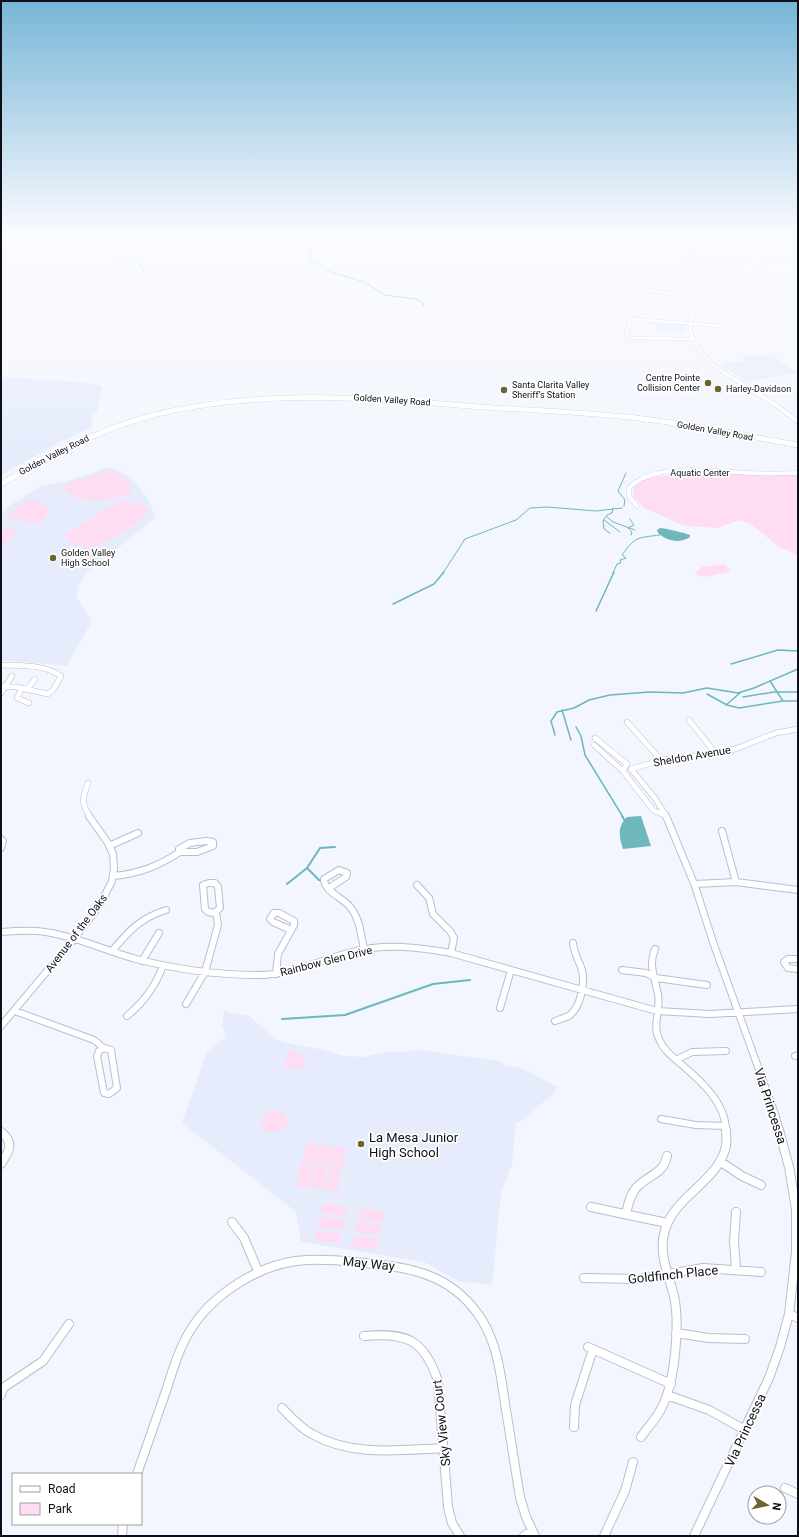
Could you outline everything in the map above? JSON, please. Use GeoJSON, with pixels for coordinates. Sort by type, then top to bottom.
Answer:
{"type":"FeatureCollection","features":[{"type":"Feature","properties":{"kind":"main road","name":"Golden Valley Road"},"geometry":{"type":"LineString","coordinates":[[1,478],[66,443],[91,432],[126,420],[184,405],[271,395],[341,394],[632,415],[798,443]]}},
{"type":"Feature","properties":{"kind":"main road","name":"Golden Valley Road"},"geometry":{"type":"LineString","coordinates":[[1,484],[72,445],[129,422],[203,404],[285,396],[340,397],[629,417],[798,443]]}},
{"type":"Feature","properties":{"kind":"street"},"geometry":{"type":"LineString","coordinates":[[697,309],[694,313],[691,324],[693,339],[702,352],[716,366],[775,404],[798,421]]}},
{"type":"Feature","properties":{"kind":"street"},"geometry":{"type":"LineString","coordinates":[[693,339],[630,338],[626,336],[630,319],[723,326]]}},
{"type":"Feature","properties":{"kind":"street","name":"Aquatic Center"},"geometry":{"type":"LineString","coordinates":[[637,506],[629,497],[628,493],[630,487],[637,480],[655,474],[690,471],[798,473]]}},
{"type":"Feature","properties":{"kind":"street"},"geometry":{"type":"LineString","coordinates":[[1,665],[45,668],[56,671],[61,676],[51,693],[44,694],[4,686]]}},
{"type":"Feature","properties":{"kind":"street"},"geometry":{"type":"LineString","coordinates":[[1,693],[4,686],[12,676]]}},
{"type":"Feature","properties":{"kind":"street"},"geometry":{"type":"LineString","coordinates":[[29,703],[17,698],[17,694],[35,679]]}},
{"type":"Feature","properties":{"kind":"street"},"geometry":{"type":"LineString","coordinates":[[689,720],[716,754]]}},
{"type":"Feature","properties":{"kind":"street"},"geometry":{"type":"LineString","coordinates":[[628,722],[661,760]]}},
{"type":"Feature","properties":{"kind":"street","name":"Sheldon Avenue"},"geometry":{"type":"LineString","coordinates":[[631,769],[661,760],[716,754],[738,748],[776,733],[798,729]]}},
{"type":"Feature","properties":{"kind":"street"},"geometry":{"type":"LineString","coordinates":[[595,738],[626,764],[623,771]]}},
{"type":"Feature","properties":{"kind":"street"},"geometry":{"type":"LineString","coordinates":[[594,745],[623,771],[650,808],[666,816]]}},
{"type":"Feature","properties":{"kind":"street","name":"Via Princessa"},"geometry":{"type":"LineString","coordinates":[[631,769],[650,792],[666,816],[682,850],[695,884],[714,945],[775,1114],[790,1167],[796,1210],[796,1252],[789,1314],[780,1347],[769,1378],[694,1536]]}},
{"type":"Feature","properties":{"kind":"street","name":"Avenue of the Oaks"},"geometry":{"type":"LineString","coordinates":[[1,1026],[74,939],[108,893],[113,876],[113,854],[83,806],[84,794],[88,783]]}},
{"type":"Feature","properties":{"kind":"street"},"geometry":{"type":"LineString","coordinates":[[722,831],[736,882]]}},
{"type":"Feature","properties":{"kind":"street"},"geometry":{"type":"LineString","coordinates":[[109,846],[138,833]]}},
{"type":"Feature","properties":{"kind":"street"},"geometry":{"type":"LineString","coordinates":[[1,839],[3,841],[1,848]]}},
{"type":"Feature","properties":{"kind":"street"},"geometry":{"type":"LineString","coordinates":[[113,876],[136,874],[153,869],[180,852],[185,853],[209,848],[213,846],[213,842],[208,840],[184,845],[179,849],[180,852]]}},
{"type":"Feature","properties":{"kind":"street"},"geometry":{"type":"LineString","coordinates":[[695,884],[736,882],[798,890]]}},
{"type":"Feature","properties":{"kind":"street"},"geometry":{"type":"LineString","coordinates":[[215,883],[218,887],[220,908],[216,912],[210,913],[205,909],[203,885],[215,883]]}},
{"type":"Feature","properties":{"kind":"street"},"geometry":{"type":"LineString","coordinates":[[417,885],[429,898],[433,914],[450,931],[454,938],[451,953]]}},
{"type":"Feature","properties":{"kind":"street"},"geometry":{"type":"LineString","coordinates":[[329,888],[348,904],[355,915],[364,949]]}},
{"type":"Feature","properties":{"kind":"street"},"geometry":{"type":"LineString","coordinates":[[112,951],[136,922],[154,913],[166,910]]}},
{"type":"Feature","properties":{"kind":"street"},"geometry":{"type":"LineString","coordinates":[[186,1004],[205,972],[218,925],[216,912]]}},
{"type":"Feature","properties":{"kind":"street","name":"Rainbow Glen Drive"},"geometry":{"type":"LineString","coordinates":[[1,932],[36,930],[55,933],[142,961],[205,972],[255,975],[276,974],[364,949],[404,946],[451,953],[658,1012],[691,1015],[798,1009]]}},
{"type":"Feature","properties":{"kind":"street"},"geometry":{"type":"LineString","coordinates":[[276,974],[278,954],[291,930]]}},
{"type":"Feature","properties":{"kind":"street"},"geometry":{"type":"LineString","coordinates":[[142,961],[159,933]]}},
{"type":"Feature","properties":{"kind":"street"},"geometry":{"type":"LineString","coordinates":[[555,1020],[568,1017],[574,1011],[581,990],[582,972],[574,953],[573,943]]}},
{"type":"Feature","properties":{"kind":"street"},"geometry":{"type":"LineString","coordinates":[[641,1437],[658,1415],[671,1384],[674,1367],[676,1332],[675,1302],[662,1248],[664,1233],[674,1210],[711,1175],[721,1162],[726,1144],[726,1126],[719,1106],[705,1085],[676,1060],[658,1039],[656,1025],[658,996],[652,976],[650,956],[655,949]]}},
{"type":"Feature","properties":{"kind":"street"},"geometry":{"type":"LineString","coordinates":[[798,959],[788,959],[784,962],[788,968],[798,969]]}},
{"type":"Feature","properties":{"kind":"street"},"geometry":{"type":"LineString","coordinates":[[127,1016],[147,997],[160,976],[163,965]]}},
{"type":"Feature","properties":{"kind":"street"},"geometry":{"type":"LineString","coordinates":[[500,1008],[510,970]]}},
{"type":"Feature","properties":{"kind":"street"},"geometry":{"type":"LineString","coordinates":[[622,970],[646,973],[656,978],[707,985]]}},
{"type":"Feature","properties":{"kind":"street"},"geometry":{"type":"LineString","coordinates":[[15,1011],[94,1040],[104,1048],[109,1049],[112,1052],[117,1088],[109,1094],[104,1093],[97,1056],[98,1051],[104,1048]]}},
{"type":"Feature","properties":{"kind":"street"},"geometry":{"type":"LineString","coordinates":[[676,1060],[692,1052],[726,1051]]}},
{"type":"Feature","properties":{"kind":"street"},"geometry":{"type":"LineString","coordinates":[[661,1119],[696,1125],[726,1126]]}},
{"type":"Feature","properties":{"kind":"street"},"geometry":{"type":"LineString","coordinates":[[1,1132],[8,1137],[10,1143],[9,1149],[1,1164]]}},
{"type":"Feature","properties":{"kind":"street"},"geometry":{"type":"LineString","coordinates":[[626,1214],[630,1198],[635,1188],[663,1169],[667,1163],[667,1156]]}},
{"type":"Feature","properties":{"kind":"street"},"geometry":{"type":"LineString","coordinates":[[721,1162],[742,1176],[761,1186]]}},
{"type":"Feature","properties":{"kind":"street"},"geometry":{"type":"LineString","coordinates":[[591,1207],[668,1223]]}},
{"type":"Feature","properties":{"kind":"street"},"geometry":{"type":"LineString","coordinates":[[736,1212],[734,1241],[736,1269]]}},
{"type":"Feature","properties":{"kind":"street"},"geometry":{"type":"LineString","coordinates":[[232,1222],[244,1238],[258,1271]]}},
{"type":"Feature","properties":{"kind":"street","name":"May Way"},"geometry":{"type":"LineString","coordinates":[[137,1473],[179,1353],[192,1328],[214,1302],[241,1281],[258,1271],[279,1264],[300,1260],[324,1259],[406,1267],[436,1278],[456,1291],[469,1302],[481,1316],[491,1335],[498,1357],[520,1497],[530,1534]]}},
{"type":"Feature","properties":{"kind":"street","name":"Goldfinch Place"},"geometry":{"type":"LineString","coordinates":[[584,1278],[634,1280],[703,1268],[736,1269],[762,1272]]}},
{"type":"Feature","properties":{"kind":"street"},"geometry":{"type":"LineString","coordinates":[[789,1314],[798,1318]]}},
{"type":"Feature","properties":{"kind":"street"},"geometry":{"type":"LineString","coordinates":[[2,1390],[43,1361],[69,1324]]}},
{"type":"Feature","properties":{"kind":"street"},"geometry":{"type":"LineString","coordinates":[[676,1332],[709,1338],[745,1339]]}},
{"type":"Feature","properties":{"kind":"street","name":"Sky View Court"},"geometry":{"type":"LineString","coordinates":[[364,1336],[398,1335],[424,1351],[433,1364],[438,1381],[448,1507],[452,1523],[460,1536]]}},
{"type":"Feature","properties":{"kind":"street"},"geometry":{"type":"LineString","coordinates":[[574,1427],[575,1405],[590,1348],[671,1384]]}},
{"type":"Feature","properties":{"kind":"street"},"geometry":{"type":"LineString","coordinates":[[667,1395],[709,1410],[745,1430]]}},
{"type":"Feature","properties":{"kind":"street"},"geometry":{"type":"LineString","coordinates":[[282,1408],[295,1421],[312,1434],[335,1444],[360,1449],[384,1451],[444,1448]]}},
{"type":"Feature","properties":{"kind":"street"},"geometry":{"type":"LineString","coordinates":[[604,1536],[625,1491],[633,1462]]}},
{"type":"Feature","properties":{"kind":"street"},"geometry":{"type":"LineString","coordinates":[[787,1489],[798,1494]]}},
{"type":"Feature","properties":{"kind":"street"},"geometry":{"type":"LineString","coordinates":[[122,1536],[123,1525]]}},
{"type":"Feature","properties":{"kind":"shaded area"},"geometry":{"type":"Polygon","coordinates":[[[657,323],[684,325],[686,326],[686,333],[656,331],[657,323]]]}},
{"type":"Feature","properties":{"kind":"shaded area"},"geometry":{"type":"Polygon","coordinates":[[[742,356],[772,356],[797,373],[746,382],[720,364],[744,361],[742,356]]]}},
{"type":"Feature","properties":{"kind":"shaded area"},"geometry":{"type":"Polygon","coordinates":[[[1,377],[78,382],[102,386],[97,412],[91,414],[93,427],[62,441],[1,475],[1,377]]]}},
{"type":"Feature","properties":{"kind":"shaded area","name":"Golden Valley High School"},"geometry":{"type":"Polygon","coordinates":[[[106,468],[114,468],[131,477],[147,498],[155,518],[88,572],[79,584],[76,596],[92,621],[67,666],[1,660],[1,513],[39,487],[67,481],[106,468]]]}},
{"type":"Feature","properties":{"kind":"shaded area","name":"La Mesa Junior High School"},"geometry":{"type":"Polygon","coordinates":[[[224,1010],[235,1014],[248,1015],[276,1040],[295,1045],[319,1049],[344,1056],[364,1057],[385,1052],[419,1050],[500,1061],[504,1066],[522,1068],[558,1087],[553,1094],[520,1122],[516,1122],[512,1164],[501,1193],[492,1285],[458,1281],[424,1262],[301,1242],[296,1212],[182,1123],[206,1054],[226,1036],[222,1026],[224,1010]]]}},
{"type":"Feature","properties":{"kind":"green space"},"geometry":{"type":"Polygon","coordinates":[[[108,471],[114,471],[130,484],[127,485],[134,491],[118,498],[107,500],[84,500],[74,497],[67,492],[63,485],[108,471]]]}},
{"type":"Feature","properties":{"kind":"green space"},"geometry":{"type":"Polygon","coordinates":[[[690,473],[798,475],[798,555],[779,547],[752,525],[740,520],[717,528],[679,524],[643,507],[633,496],[634,486],[642,480],[652,477],[690,473]]]}},
{"type":"Feature","properties":{"kind":"green space"},"geometry":{"type":"Polygon","coordinates":[[[29,498],[38,501],[45,506],[48,512],[44,519],[38,524],[8,517],[7,515],[29,498]]]}},
{"type":"Feature","properties":{"kind":"green space"},"geometry":{"type":"Polygon","coordinates":[[[121,500],[125,502],[124,503],[130,502],[142,504],[147,507],[148,513],[121,533],[97,545],[77,546],[70,542],[68,537],[62,537],[121,500]]]}},
{"type":"Feature","properties":{"kind":"green space"},"geometry":{"type":"Polygon","coordinates":[[[7,528],[18,530],[1,548],[1,534],[7,528]]]}},
{"type":"Feature","properties":{"kind":"green space"},"geometry":{"type":"Polygon","coordinates":[[[99,546],[106,548],[92,559],[84,561],[80,552],[86,547],[99,546]]]}},
{"type":"Feature","properties":{"kind":"green space"},"geometry":{"type":"Polygon","coordinates":[[[724,564],[730,570],[729,572],[705,577],[694,575],[701,567],[724,564]]]}},
{"type":"Feature","properties":{"kind":"green space"},"geometry":{"type":"Polygon","coordinates":[[[288,1051],[301,1053],[306,1062],[302,1067],[296,1069],[283,1067],[288,1051]]]}},
{"type":"Feature","properties":{"kind":"green space"},"geometry":{"type":"Polygon","coordinates":[[[273,1110],[284,1114],[287,1125],[279,1132],[265,1132],[261,1124],[267,1112],[273,1110]]]}},
{"type":"Feature","properties":{"kind":"green space"},"geometry":{"type":"Polygon","coordinates":[[[307,1142],[319,1144],[314,1165],[302,1163],[307,1142]]]}},
{"type":"Feature","properties":{"kind":"green space"},"geometry":{"type":"Polygon","coordinates":[[[320,1144],[333,1146],[328,1167],[315,1165],[320,1144]]]}},
{"type":"Feature","properties":{"kind":"green space"},"geometry":{"type":"Polygon","coordinates":[[[334,1147],[346,1148],[342,1169],[329,1167],[334,1147]]]}},
{"type":"Feature","properties":{"kind":"green space"},"geometry":{"type":"Polygon","coordinates":[[[301,1164],[314,1166],[308,1188],[296,1186],[301,1164]]]}},
{"type":"Feature","properties":{"kind":"green space"},"geometry":{"type":"Polygon","coordinates":[[[315,1166],[327,1168],[322,1190],[310,1188],[315,1166]]]}},
{"type":"Feature","properties":{"kind":"green space"},"geometry":{"type":"Polygon","coordinates":[[[329,1168],[341,1170],[337,1192],[324,1190],[329,1168]]]}},
{"type":"Feature","properties":{"kind":"green space"},"geometry":{"type":"Polygon","coordinates":[[[323,1203],[347,1207],[345,1216],[321,1213],[323,1203]]]}},
{"type":"Feature","properties":{"kind":"green space"},"geometry":{"type":"Polygon","coordinates":[[[360,1208],[383,1212],[382,1222],[358,1218],[360,1208]]]}},
{"type":"Feature","properties":{"kind":"green space"},"geometry":{"type":"Polygon","coordinates":[[[320,1217],[344,1220],[342,1230],[318,1227],[320,1217]]]}},
{"type":"Feature","properties":{"kind":"green space"},"geometry":{"type":"Polygon","coordinates":[[[357,1222],[381,1225],[379,1235],[355,1232],[357,1222]]]}},
{"type":"Feature","properties":{"kind":"green space"},"geometry":{"type":"Polygon","coordinates":[[[317,1230],[341,1234],[339,1244],[315,1240],[317,1230]]]}},
{"type":"Feature","properties":{"kind":"green space"},"geometry":{"type":"Polygon","coordinates":[[[354,1236],[378,1239],[377,1250],[352,1246],[354,1236]]]}},
{"type":"Feature","properties":{"kind":"water"},"geometry":{"type":"Polygon","coordinates":[[[660,528],[687,534],[690,535],[690,537],[677,541],[669,540],[658,533],[657,530],[660,528]]]}},
{"type":"Feature","properties":{"kind":"water"},"geometry":{"type":"Polygon","coordinates":[[[641,816],[651,846],[623,849],[620,828],[627,817],[641,816]]]}},
{"type":"Feature","properties":{"kind":"waterway"},"geometry":{"type":"LineString","coordinates":[[624,506],[625,500],[618,491],[626,473]]}},
{"type":"Feature","properties":{"kind":"waterway"},"geometry":{"type":"LineString","coordinates":[[443,573],[465,539],[516,520],[530,508],[547,507],[596,511],[613,509]]}},
{"type":"Feature","properties":{"kind":"waterway"},"geometry":{"type":"LineString","coordinates":[[613,509],[622,508]]}},
{"type":"Feature","properties":{"kind":"waterway"},"geometry":{"type":"LineString","coordinates":[[610,533],[604,529],[603,521],[607,515],[612,513],[613,509]]}},
{"type":"Feature","properties":{"kind":"waterway"},"geometry":{"type":"LineString","coordinates":[[607,517],[613,522],[629,528]]}},
{"type":"Feature","properties":{"kind":"waterway"},"geometry":{"type":"LineString","coordinates":[[629,528],[634,525],[630,519]]}},
{"type":"Feature","properties":{"kind":"waterway"},"geometry":{"type":"LineString","coordinates":[[604,520],[620,532]]}},
{"type":"Feature","properties":{"kind":"waterway"},"geometry":{"type":"LineString","coordinates":[[629,528],[635,530]]}},
{"type":"Feature","properties":{"kind":"waterway"},"geometry":{"type":"LineString","coordinates":[[629,528],[632,532],[631,535]]}},
{"type":"Feature","properties":{"kind":"waterway"},"geometry":{"type":"LineString","coordinates":[[613,573],[617,564],[621,563],[620,560],[626,558],[622,555],[634,541],[660,535]]}},
{"type":"Feature","properties":{"kind":"waterway"},"geometry":{"type":"LineString","coordinates":[[393,604],[434,584],[444,572]]}},
{"type":"Feature","properties":{"kind":"waterway"},"geometry":{"type":"LineString","coordinates":[[596,611],[614,572]]}},
{"type":"Feature","properties":{"kind":"waterway"},"geometry":{"type":"LineString","coordinates":[[731,664],[778,650],[798,651]]}},
{"type":"Feature","properties":{"kind":"waterway"},"geometry":{"type":"LineString","coordinates":[[770,681],[798,669]]}},
{"type":"Feature","properties":{"kind":"waterway"},"geometry":{"type":"LineString","coordinates":[[562,711],[574,708],[589,700],[610,695],[650,692],[683,693],[707,688],[738,693],[770,681]]}},
{"type":"Feature","properties":{"kind":"waterway"},"geometry":{"type":"LineString","coordinates":[[770,681],[777,692]]}},
{"type":"Feature","properties":{"kind":"waterway"},"geometry":{"type":"LineString","coordinates":[[743,697],[777,692]]}},
{"type":"Feature","properties":{"kind":"waterway"},"geometry":{"type":"LineString","coordinates":[[777,692],[798,692]]}},
{"type":"Feature","properties":{"kind":"waterway"},"geometry":{"type":"LineString","coordinates":[[777,692],[783,701]]}},
{"type":"Feature","properties":{"kind":"waterway"},"geometry":{"type":"LineString","coordinates":[[726,705],[740,693]]}},
{"type":"Feature","properties":{"kind":"waterway"},"geometry":{"type":"LineString","coordinates":[[707,694],[726,705]]}},
{"type":"Feature","properties":{"kind":"waterway"},"geometry":{"type":"LineString","coordinates":[[726,705],[739,708],[783,701]]}},
{"type":"Feature","properties":{"kind":"waterway"},"geometry":{"type":"LineString","coordinates":[[783,701],[798,701]]}},
{"type":"Feature","properties":{"kind":"waterway"},"geometry":{"type":"LineString","coordinates":[[555,735],[551,721],[557,712],[562,711]]}},
{"type":"Feature","properties":{"kind":"waterway"},"geometry":{"type":"LineString","coordinates":[[562,711],[571,740]]}},
{"type":"Feature","properties":{"kind":"waterway"},"geometry":{"type":"LineString","coordinates":[[576,727],[581,736],[585,755],[623,817]]}},
{"type":"Feature","properties":{"kind":"waterway"},"geometry":{"type":"LineString","coordinates":[[622,816],[625,821]]}},
{"type":"Feature","properties":{"kind":"waterway"},"geometry":{"type":"LineString","coordinates":[[307,868],[320,848],[335,847]]}},
{"type":"Feature","properties":{"kind":"waterway"},"geometry":{"type":"LineString","coordinates":[[287,884],[307,868]]}},
{"type":"Feature","properties":{"kind":"waterway"},"geometry":{"type":"LineString","coordinates":[[307,868],[319,880],[323,881]]}},
{"type":"Feature","properties":{"kind":"waterway"},"geometry":{"type":"LineString","coordinates":[[282,1019],[345,1015],[433,984],[470,980]]}},
{"type":"Feature","properties":{"kind":"place","name":"Centre Pointe Collision Center"},"geometry":{"type":"Point","coordinates":[708,383]}},
{"type":"Feature","properties":{"kind":"place","name":"Harley-Davidson"},"geometry":{"type":"Point","coordinates":[718,389]}},
{"type":"Feature","properties":{"kind":"place","name":"Santa Clarita Valley Sheriff’s Station"},"geometry":{"type":"Point","coordinates":[504,390]}},
{"type":"Feature","properties":{"kind":"place","name":"Golden Valley High School"},"geometry":{"type":"Point","coordinates":[53,558]}},
{"type":"Feature","properties":{"kind":"place","name":"La Mesa Junior High School"},"geometry":{"type":"Point","coordinates":[361,1144]}}]}
